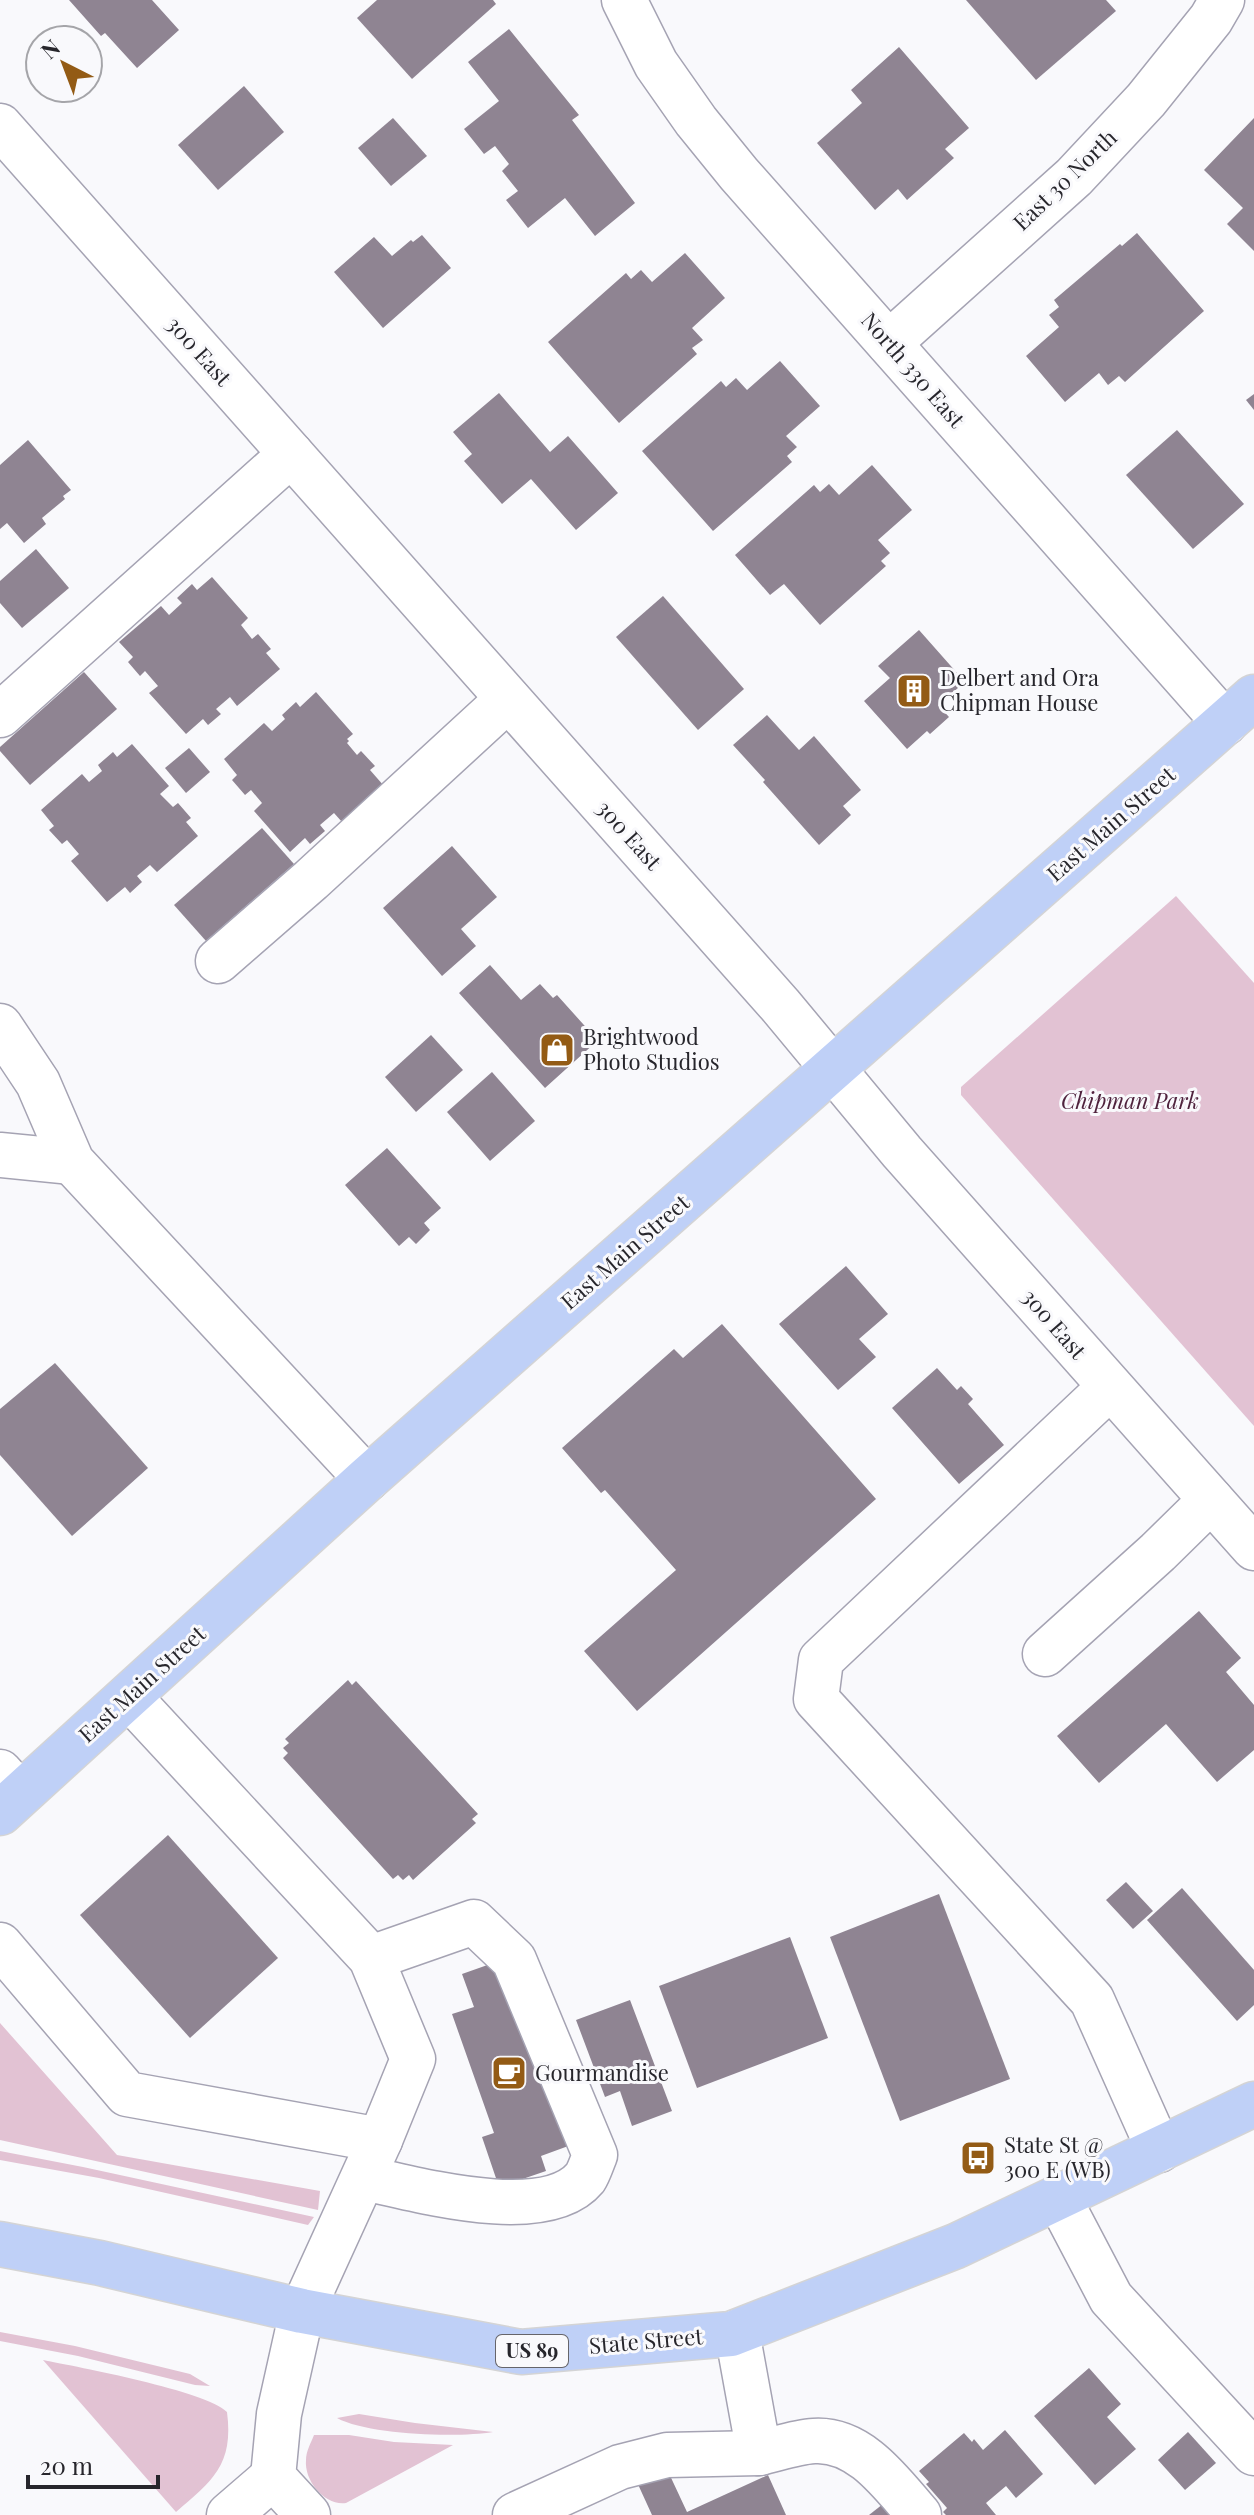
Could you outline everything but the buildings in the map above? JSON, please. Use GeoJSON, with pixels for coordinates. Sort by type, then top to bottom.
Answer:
{"type":"FeatureCollection","features":[{"type":"Feature","properties":{"kind":"main road","name":"East Main Street"},"geometry":{"type":"LineString","coordinates":[[7,1793],[129,1697],[367,1479],[1239,710]]}},
{"type":"Feature","properties":{"kind":"main road","name":"State Street"},"geometry":{"type":"LineString","coordinates":[[0,2244],[100,2263],[302,2311],[521,2352],[737,2332],[956,2246],[1254,2104]]}},
{"type":"Feature","properties":{"kind":"street","name":"North 330 East"},"geometry":{"type":"LineString","coordinates":[[624,0],[656,64],[696,121],[739,174],[889,343],[1239,710]]}},
{"type":"Feature","properties":{"kind":"street","name":"East 30 North"},"geometry":{"type":"LineString","coordinates":[[889,343],[1074,177],[1146,100],[1211,19],[1222,0]]}},
{"type":"Feature","properties":{"kind":"street","name":"300 East"},"geometry":{"type":"LineString","coordinates":[[0,126],[780,1005],[902,1152],[1254,1548]]}},
{"type":"Feature","properties":{"kind":"street"},"geometry":{"type":"LineString","coordinates":[[0,715],[291,454]]}},
{"type":"Feature","properties":{"kind":"street"},"geometry":{"type":"LineString","coordinates":[[218,961],[508,699]]}},
{"type":"Feature","properties":{"kind":"street"},"geometry":{"type":"LineString","coordinates":[[0,1026],[38,1083],[72,1162],[367,1479]]}},
{"type":"Feature","properties":{"kind":"street"},"geometry":{"type":"LineString","coordinates":[[0,1155],[72,1162]]}},
{"type":"Feature","properties":{"kind":"street"},"geometry":{"type":"LineString","coordinates":[[1110,1387],[821,1660],[816,1699],[1092,2000],[1159,2150]]}},
{"type":"Feature","properties":{"kind":"street"},"geometry":{"type":"LineString","coordinates":[[1045,1654],[1211,1500]]}},
{"type":"Feature","properties":{"kind":"street"},"geometry":{"type":"LineString","coordinates":[[129,1697],[371,1958],[413,2059],[372,2159],[302,2311],[279,2414],[273,2477],[229,2515]]}},
{"type":"Feature","properties":{"kind":"street"},"geometry":{"type":"LineString","coordinates":[[0,1945],[127,2094],[372,2159],[464,2199],[530,2203],[567,2192],[586,2177],[595,2155],[514,1960],[474,1922],[371,1958]]}},
{"type":"Feature","properties":{"kind":"street"},"geometry":{"type":"LineString","coordinates":[[1058,2197],[1111,2298],[1254,2453]]}},
{"type":"Feature","properties":{"kind":"street"},"geometry":{"type":"LineString","coordinates":[[737,2332],[759,2453]]}},
{"type":"Feature","properties":{"kind":"street"},"geometry":{"type":"LineString","coordinates":[[515,2515],[620,2467],[667,2455],[759,2453],[815,2441],[844,2444],[880,2470],[919,2515]]}},
{"type":"Feature","properties":{"kind":"street"},"geometry":{"type":"LineString","coordinates":[[273,2477],[308,2515]]}},
{"type":"Feature","properties":{"kind":"green space","name":"Chipman Park"},"geometry":{"type":"Polygon","coordinates":[[[1176,896],[1254,983],[1254,1426],[961,1095],[961,1087],[1176,896]]]}},
{"type":"Feature","properties":{"kind":"green space"},"geometry":{"type":"Polygon","coordinates":[[[0,2023],[117,2155],[320,2191],[318,2210],[0,2140],[0,2023]]]}},
{"type":"Feature","properties":{"kind":"green space"},"geometry":{"type":"Polygon","coordinates":[[[0,2151],[314,2217],[308,2225],[99,2178],[0,2160],[0,2151]]]}},
{"type":"Feature","properties":{"kind":"green space"},"geometry":{"type":"Polygon","coordinates":[[[0,2332],[75,2346],[190,2374],[210,2386],[0,2341],[0,2332]]]}},
{"type":"Feature","properties":{"kind":"green space"},"geometry":{"type":"Polygon","coordinates":[[[43,2360],[169,2388],[215,2404],[227,2412],[228,2430],[227,2446],[218,2470],[176,2512],[43,2360]]]}},
{"type":"Feature","properties":{"kind":"green space"},"geometry":{"type":"Polygon","coordinates":[[[359,2414],[493,2432],[413,2434],[369,2428],[337,2418],[359,2414]]]}},
{"type":"Feature","properties":{"kind":"green space"},"geometry":{"type":"Polygon","coordinates":[[[314,2435],[349,2435],[394,2442],[453,2445],[346,2503],[338,2503],[317,2490],[308,2476],[306,2457],[314,2435]]]}},
{"type":"Feature","properties":{"kind":"place","name":"Delbert and Ora Chipman House"},"geometry":{"type":"Point","coordinates":[914,691]}},
{"type":"Feature","properties":{"kind":"place","name":"Brightwood Photo Studios"},"geometry":{"type":"Point","coordinates":[557,1050]}},
{"type":"Feature","properties":{"kind":"place","name":"Gourmandise"},"geometry":{"type":"Point","coordinates":[509,2073]}},
{"type":"Feature","properties":{"kind":"place","name":"State St @ 300 E (WB)"},"geometry":{"type":"Point","coordinates":[978,2158]}}]}
